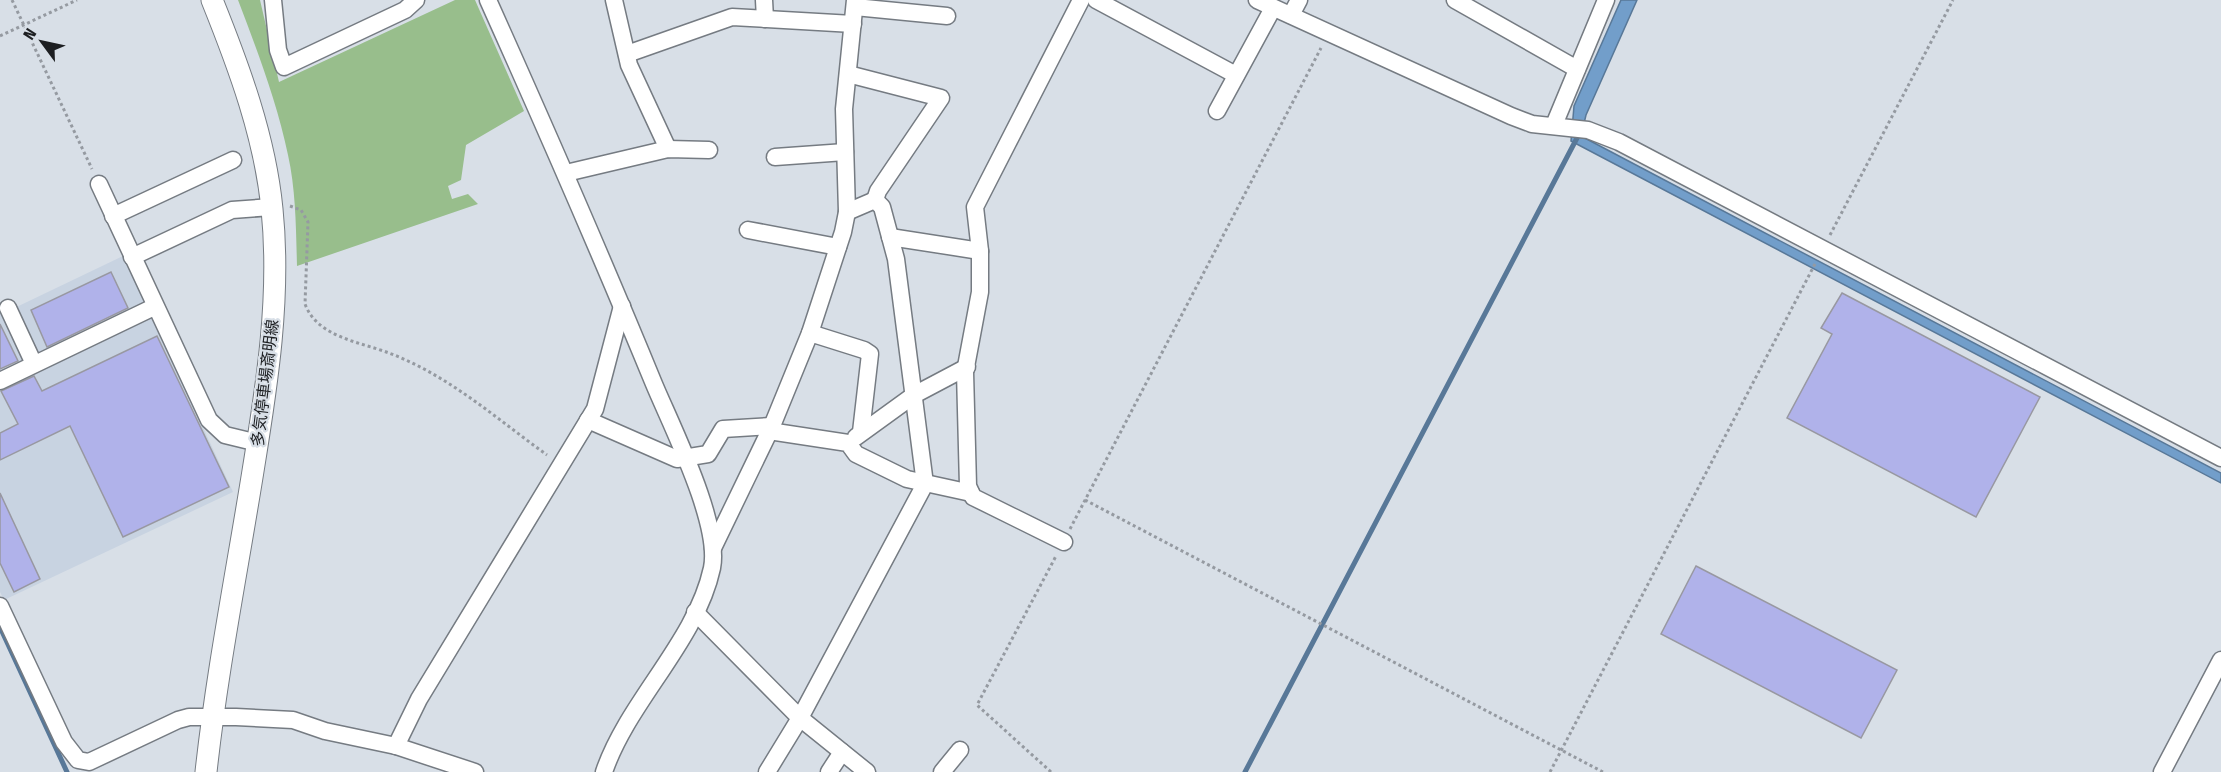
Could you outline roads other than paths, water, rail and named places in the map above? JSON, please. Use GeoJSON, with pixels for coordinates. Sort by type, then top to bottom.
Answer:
{"type":"FeatureCollection","features":[{"type":"Feature","properties":{"kind":"main road","name":"多気停車場斎明線"},"geometry":{"type":"LineString","coordinates":[[206,772],[258,443],[273,309],[272,207],[248,94],[213,0]]}},
{"type":"Feature","properties":{"kind":"street"},"geometry":{"type":"LineString","coordinates":[[273,0],[278,50],[284,67],[405,10],[416,0]]}},
{"type":"Feature","properties":{"kind":"street"},"geometry":{"type":"LineString","coordinates":[[488,0],[566,173],[685,459],[710,527],[713,548]]}},
{"type":"Feature","properties":{"kind":"street"},"geometry":{"type":"LineString","coordinates":[[614,0],[627,54],[668,149]]}},
{"type":"Feature","properties":{"kind":"street"},"geometry":{"type":"LineString","coordinates":[[764,0],[765,19]]}},
{"type":"Feature","properties":{"kind":"street"},"geometry":{"type":"LineString","coordinates":[[1064,542],[973,497],[969,486],[967,367],[980,292],[980,251],[975,207],[1081,0]]}},
{"type":"Feature","properties":{"kind":"street"},"geometry":{"type":"LineString","coordinates":[[1096,0],[1236,75]]}},
{"type":"Feature","properties":{"kind":"street"},"geometry":{"type":"LineString","coordinates":[[1257,0],[1274,8],[1295,8],[1329,32],[1511,116],[1532,124],[1559,125],[1588,130],[1619,142],[2221,458]]}},
{"type":"Feature","properties":{"kind":"street"},"geometry":{"type":"LineString","coordinates":[[1455,0],[1577,69]]}},
{"type":"Feature","properties":{"kind":"street"},"geometry":{"type":"LineString","coordinates":[[1559,125],[1577,69],[1606,0]]}},
{"type":"Feature","properties":{"kind":"street"},"geometry":{"type":"LineString","coordinates":[[1217,111],[1274,8]]}},
{"type":"Feature","properties":{"kind":"street"},"geometry":{"type":"LineString","coordinates":[[627,54],[732,17],[765,19],[854,10],[946,16]]}},
{"type":"Feature","properties":{"kind":"street"},"geometry":{"type":"LineString","coordinates":[[602,770],[695,612],[706,589],[713,548],[770,429],[810,333],[847,212],[844,109],[854,10]]}},
{"type":"Feature","properties":{"kind":"street"},"geometry":{"type":"LineString","coordinates":[[848,74],[941,99],[878,191],[876,200]]}},
{"type":"Feature","properties":{"kind":"street"},"geometry":{"type":"LineString","coordinates":[[566,173],[668,149],[710,150]]}},
{"type":"Feature","properties":{"kind":"street"},"geometry":{"type":"LineString","coordinates":[[775,157],[845,152]]}},
{"type":"Feature","properties":{"kind":"street"},"geometry":{"type":"LineString","coordinates":[[113,216],[233,160]]}},
{"type":"Feature","properties":{"kind":"street"},"geometry":{"type":"LineString","coordinates":[[99,184],[154,307],[209,420],[225,435],[258,443]]}},
{"type":"Feature","properties":{"kind":"street"},"geometry":{"type":"LineString","coordinates":[[847,212],[876,200]]}},
{"type":"Feature","properties":{"kind":"street"},"geometry":{"type":"LineString","coordinates":[[767,772],[800,718],[925,484],[896,259],[882,207],[876,200]]}},
{"type":"Feature","properties":{"kind":"street"},"geometry":{"type":"LineString","coordinates":[[132,257],[232,210],[272,207]]}},
{"type":"Feature","properties":{"kind":"street"},"geometry":{"type":"LineString","coordinates":[[748,230],[838,247]]}},
{"type":"Feature","properties":{"kind":"street"},"geometry":{"type":"LineString","coordinates":[[890,237],[980,251]]}},
{"type":"Feature","properties":{"kind":"street"},"geometry":{"type":"LineString","coordinates":[[396,746],[419,699],[595,409],[622,306]]}},
{"type":"Feature","properties":{"kind":"street"},"geometry":{"type":"LineString","coordinates":[[0,381],[154,307]]}},
{"type":"Feature","properties":{"kind":"street"},"geometry":{"type":"LineString","coordinates":[[8,308],[34,364]]}},
{"type":"Feature","properties":{"kind":"street"},"geometry":{"type":"LineString","coordinates":[[810,333],[870,354],[855,438],[856,454],[907,480],[971,493]]}},
{"type":"Feature","properties":{"kind":"street"},"geometry":{"type":"LineString","coordinates":[[588,420],[677,459],[708,454],[723,429],[770,429],[855,438],[914,395],[967,367]]}},
{"type":"Feature","properties":{"kind":"street"},"geometry":{"type":"LineString","coordinates":[[0,606],[64,742],[78,760],[89,762],[178,720],[189,717],[213,717],[293,720],[325,731],[396,746],[475,772]]}},
{"type":"Feature","properties":{"kind":"street"},"geometry":{"type":"LineString","coordinates":[[695,612],[800,718],[867,772]]}},
{"type":"Feature","properties":{"kind":"street"},"geometry":{"type":"LineString","coordinates":[[2162,772],[2221,660]]}},
{"type":"Feature","properties":{"kind":"street"},"geometry":{"type":"LineString","coordinates":[[942,772],[960,750]]}},
{"type":"Feature","properties":{"kind":"street"},"geometry":{"type":"LineString","coordinates":[[829,772],[842,752]]}},
{"type":"Feature","properties":{"kind":"water"},"geometry":{"type":"Polygon","coordinates":[[[1621,0],[1637,0],[1586,115],[1581,136],[2221,473],[2221,483],[1571,141],[1574,106],[1621,0]]]}},
{"type":"Feature","properties":{"kind":"waterway"},"geometry":{"type":"LineString","coordinates":[[1245,772],[1577,138]]}},
{"type":"Feature","properties":{"kind":"waterway"},"geometry":{"type":"LineString","coordinates":[[0,627],[67,772]]}}]}
